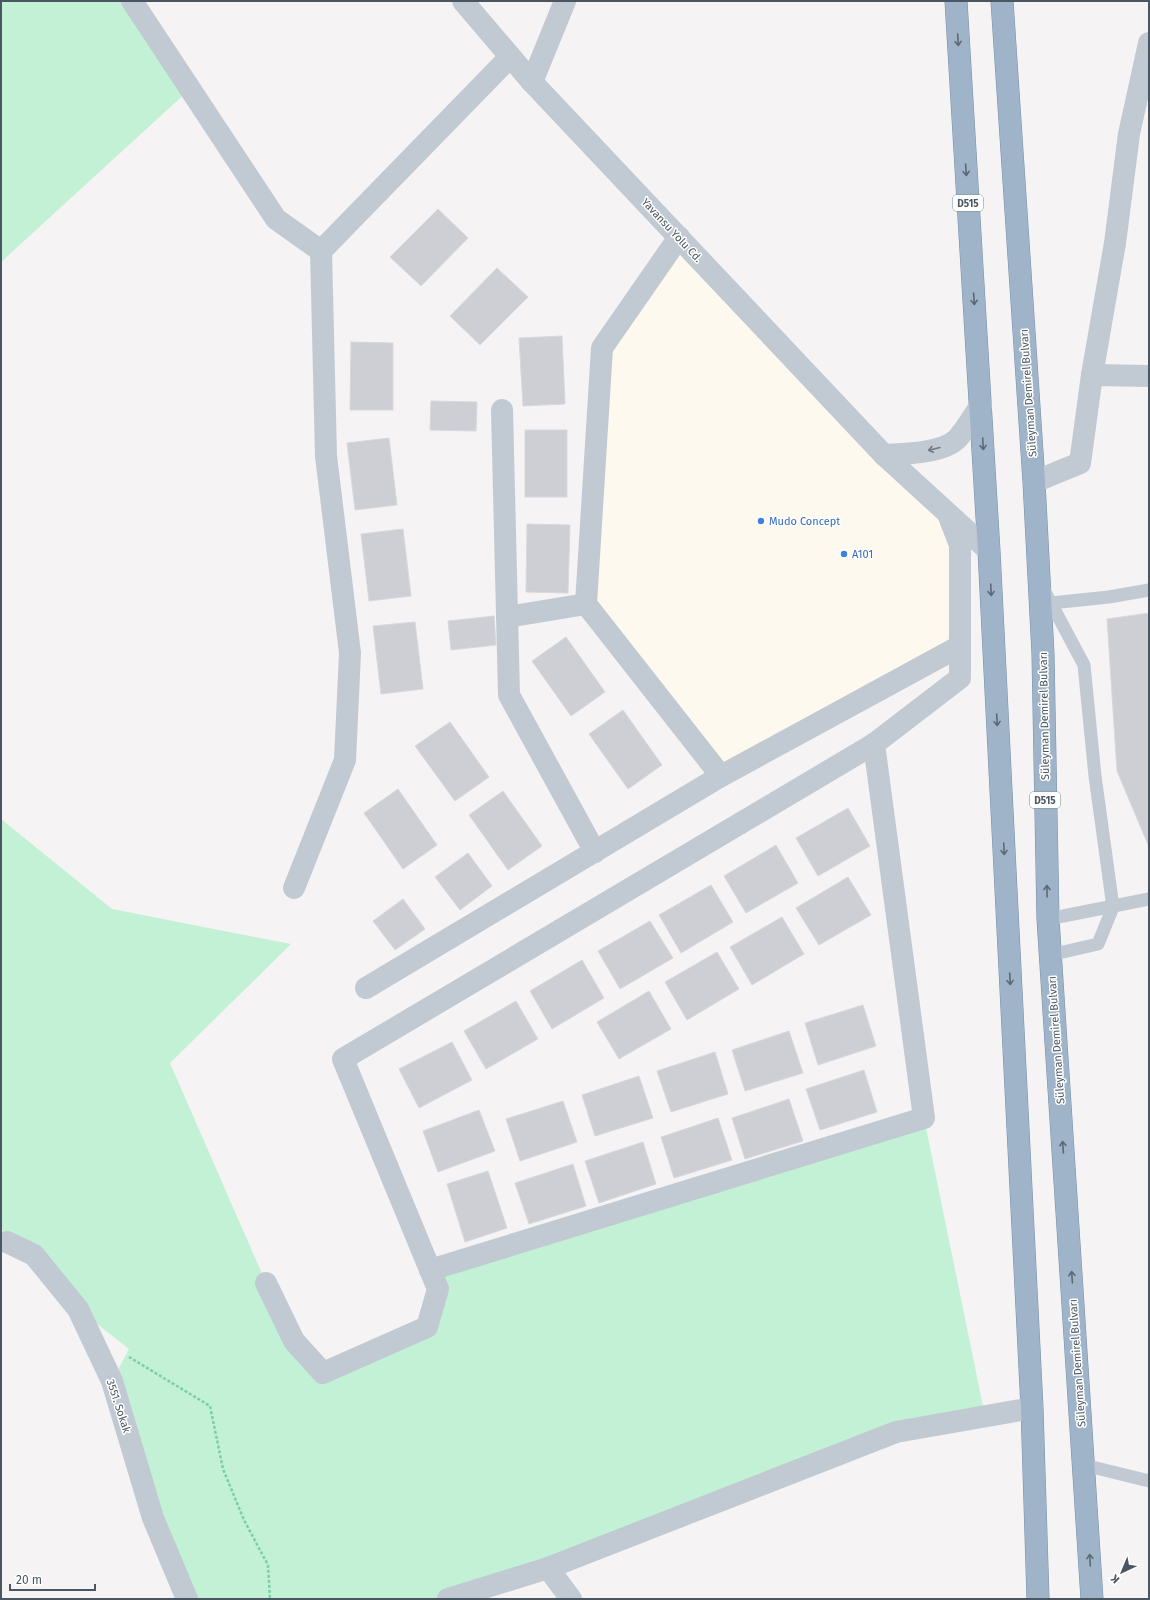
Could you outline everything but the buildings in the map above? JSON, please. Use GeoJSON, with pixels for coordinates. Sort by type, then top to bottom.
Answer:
{"type":"FeatureCollection","features":[{"type":"Feature","properties":{"kind":"highway","name":"D515"},"geometry":{"type":"LineString","coordinates":[[956,1],[989,551],[1032,1408],[1038,1599]]}},
{"type":"Feature","properties":{"kind":"highway","name":"Süleyman Demirel Bulvarı"},"geometry":{"type":"LineString","coordinates":[[1002,1],[1034,482],[1043,654],[1050,955],[1092,1599]]}},
{"type":"Feature","properties":{"kind":"street"},"geometry":{"type":"LineString","coordinates":[[132,1],[276,219],[321,251]]}},
{"type":"Feature","properties":{"kind":"street","name":"Yavansu Yolu Cd."},"geometry":{"type":"LineString","coordinates":[[463,1],[532,82],[884,455],[989,551]]}},
{"type":"Feature","properties":{"kind":"street"},"geometry":{"type":"LineString","coordinates":[[532,82],[565,1]]}},
{"type":"Feature","properties":{"kind":"street"},"geometry":{"type":"LineString","coordinates":[[1034,482],[1080,462],[1092,375],[1115,243],[1129,134],[1149,44]]}},
{"type":"Feature","properties":{"kind":"street"},"geometry":{"type":"LineString","coordinates":[[294,888],[345,760],[350,653],[326,456],[321,251],[510,57]]}},
{"type":"Feature","properties":{"kind":"street"},"geometry":{"type":"LineString","coordinates":[[679,238],[602,348],[586,604],[720,776]]}},
{"type":"Feature","properties":{"kind":"street"},"geometry":{"type":"LineString","coordinates":[[1092,375],[1149,376]]}},
{"type":"Feature","properties":{"kind":"street"},"geometry":{"type":"LineString","coordinates":[[884,455],[920,453],[942,447],[956,440],[981,406]]}},
{"type":"Feature","properties":{"kind":"street"},"geometry":{"type":"LineString","coordinates":[[502,410],[509,695],[595,852]]}},
{"type":"Feature","properties":{"kind":"street"},"geometry":{"type":"LineString","coordinates":[[266,1283],[294,1341],[323,1373],[427,1326],[438,1289],[343,1059],[874,744],[960,678],[960,545],[948,514]]}},
{"type":"Feature","properties":{"kind":"street"},"geometry":{"type":"LineString","coordinates":[[507,617],[586,604]]}},
{"type":"Feature","properties":{"kind":"street"},"geometry":{"type":"LineString","coordinates":[[366,988],[720,776],[960,646]]}},
{"type":"Feature","properties":{"kind":"street"},"geometry":{"type":"LineString","coordinates":[[430,1270],[924,1118],[874,744]]}},
{"type":"Feature","properties":{"kind":"street","name":"3551. Sokak"},"geometry":{"type":"LineString","coordinates":[[7,1242],[34,1255],[78,1309],[112,1382],[153,1518],[187,1599]]}},
{"type":"Feature","properties":{"kind":"street"},"geometry":{"type":"LineString","coordinates":[[448,1599],[548,1568],[896,1432],[1032,1408]]}},
{"type":"Feature","properties":{"kind":"street"},"geometry":{"type":"LineString","coordinates":[[548,1568],[571,1599]]}},
{"type":"Feature","properties":{"kind":"lane"},"geometry":{"type":"LineString","coordinates":[[1039,580],[1084,665],[1095,776],[1113,907],[1098,944],[1050,955]]}},
{"type":"Feature","properties":{"kind":"lane"},"geometry":{"type":"LineString","coordinates":[[1052,603],[1109,597],[1149,590]]}},
{"type":"Feature","properties":{"kind":"lane"},"geometry":{"type":"LineString","coordinates":[[1048,918],[1113,907],[1149,899]]}},
{"type":"Feature","properties":{"kind":"lane"},"geometry":{"type":"LineString","coordinates":[[1084,1465],[1149,1481]]}},
{"type":"Feature","properties":{"kind":"path"},"geometry":{"type":"LineString","coordinates":[[95,1344],[134,1359],[210,1406],[223,1469],[244,1520],[268,1565],[270,1599]]}},
{"type":"Feature","properties":{"kind":"shaded area"},"geometry":{"type":"Polygon","coordinates":[[[679,237],[948,514],[960,646],[721,776],[586,604],[602,348],[679,237]]]}},
{"type":"Feature","properties":{"kind":"green space"},"geometry":{"type":"Polygon","coordinates":[[[1,1],[132,1],[190,89],[1,262],[1,1]]]}},
{"type":"Feature","properties":{"kind":"green space"},"geometry":{"type":"Polygon","coordinates":[[[1,819],[112,909],[291,944],[170,1063],[266,1283],[323,1373],[427,1327],[430,1270],[924,1118],[985,1416],[896,1432],[448,1599],[187,1599],[112,1381],[129,1349],[78,1309],[7,1242],[1,1227],[1,819]]]}},
{"type":"Feature","properties":{"kind":"place","name":"Mudo Concept"},"geometry":{"type":"Point","coordinates":[761,521]}},
{"type":"Feature","properties":{"kind":"place","name":"A101"},"geometry":{"type":"Point","coordinates":[844,554]}}]}
